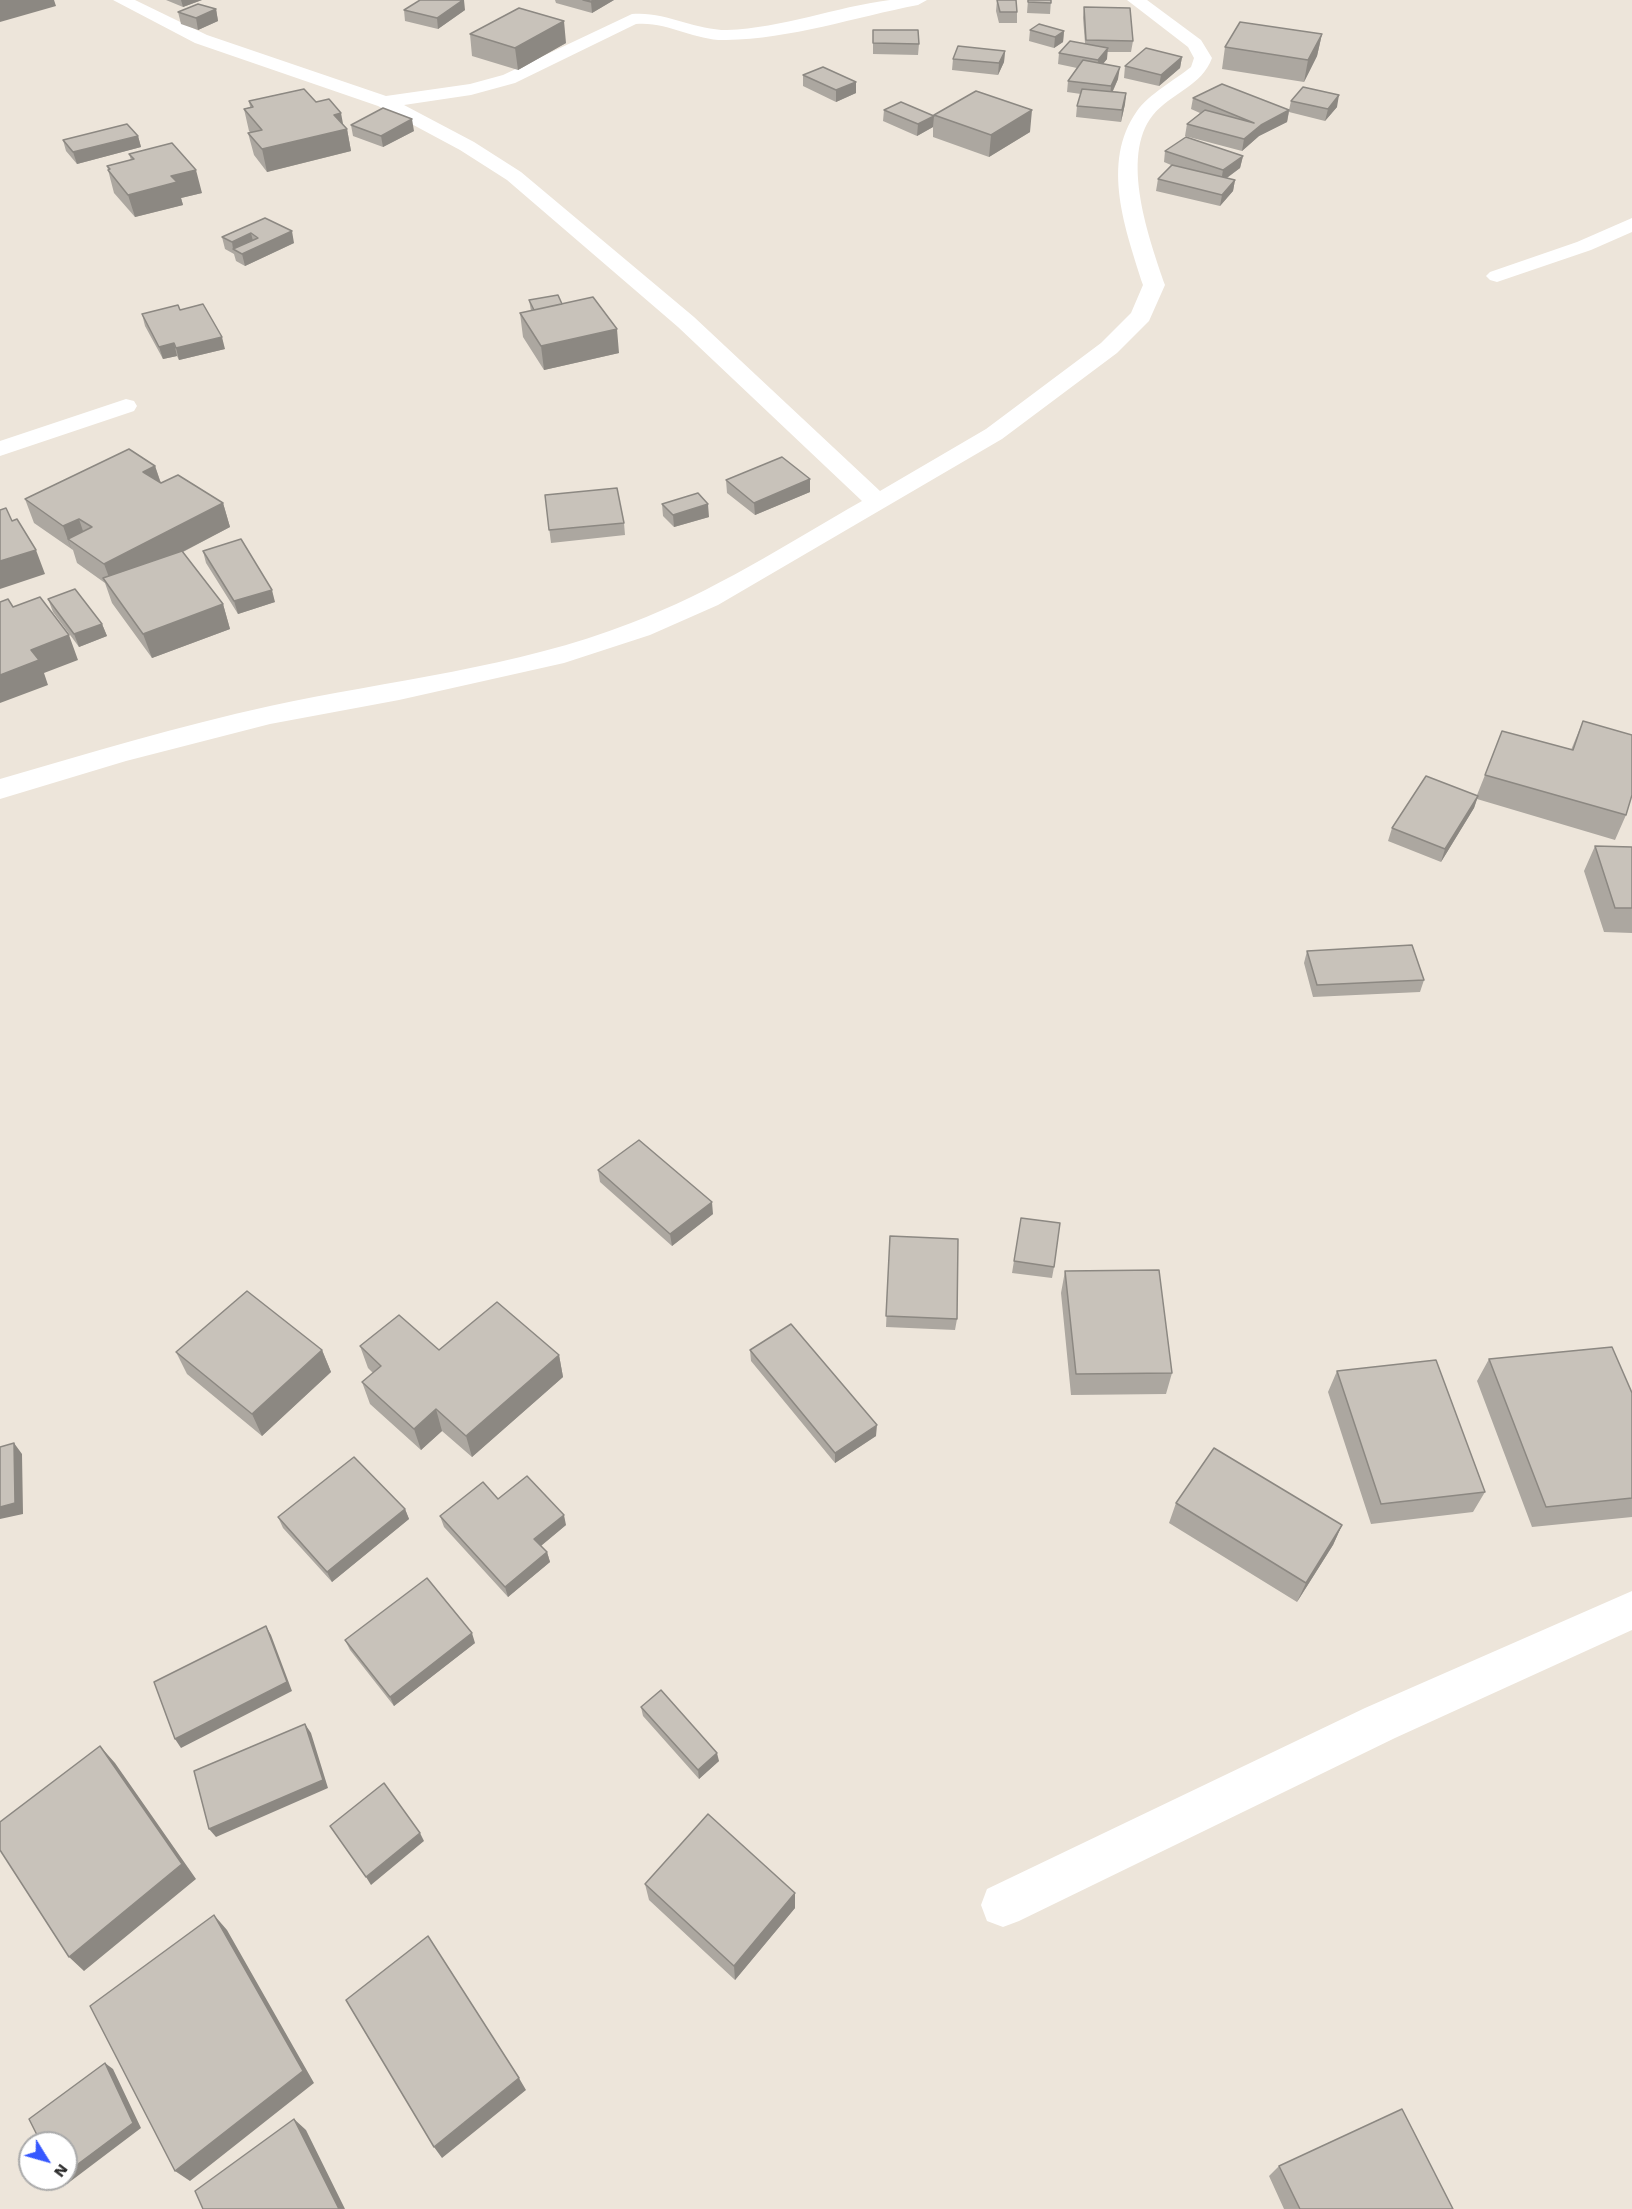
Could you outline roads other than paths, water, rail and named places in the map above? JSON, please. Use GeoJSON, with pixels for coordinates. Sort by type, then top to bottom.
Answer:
{"type":"FeatureCollection","features":[{"type":"Feature","properties":{"kind":"street"},"geometry":{"type":"LineString","coordinates":[[122,0],[201,39],[385,102],[467,146],[514,176],[686,322],[879,503]]}},
{"type":"Feature","properties":{"kind":"street"},"geometry":{"type":"LineString","coordinates":[[385,102],[471,89],[509,79],[632,19],[652,17],[690,31],[726,35],[799,25],[918,0]]}},
{"type":"Feature","properties":{"kind":"street"},"geometry":{"type":"LineString","coordinates":[[0,789],[120,753],[270,715],[399,692],[564,655],[641,629],[709,599],[879,503],[994,434],[1109,348],[1141,316],[1154,285],[1132,218],[1128,170],[1132,137],[1145,112],[1199,69],[1203,58],[1195,45],[1136,0]]}},
{"type":"Feature","properties":{"kind":"street"},"geometry":{"type":"LineString","coordinates":[[1497,276],[1565,253],[1632,224]]}},
{"type":"Feature","properties":{"kind":"street"},"geometry":{"type":"LineString","coordinates":[[0,449],[126,406]]}},
{"type":"Feature","properties":{"kind":"street"},"geometry":{"type":"LineString","coordinates":[[1003,1905],[1380,1723],[1632,1610]]}}]}
